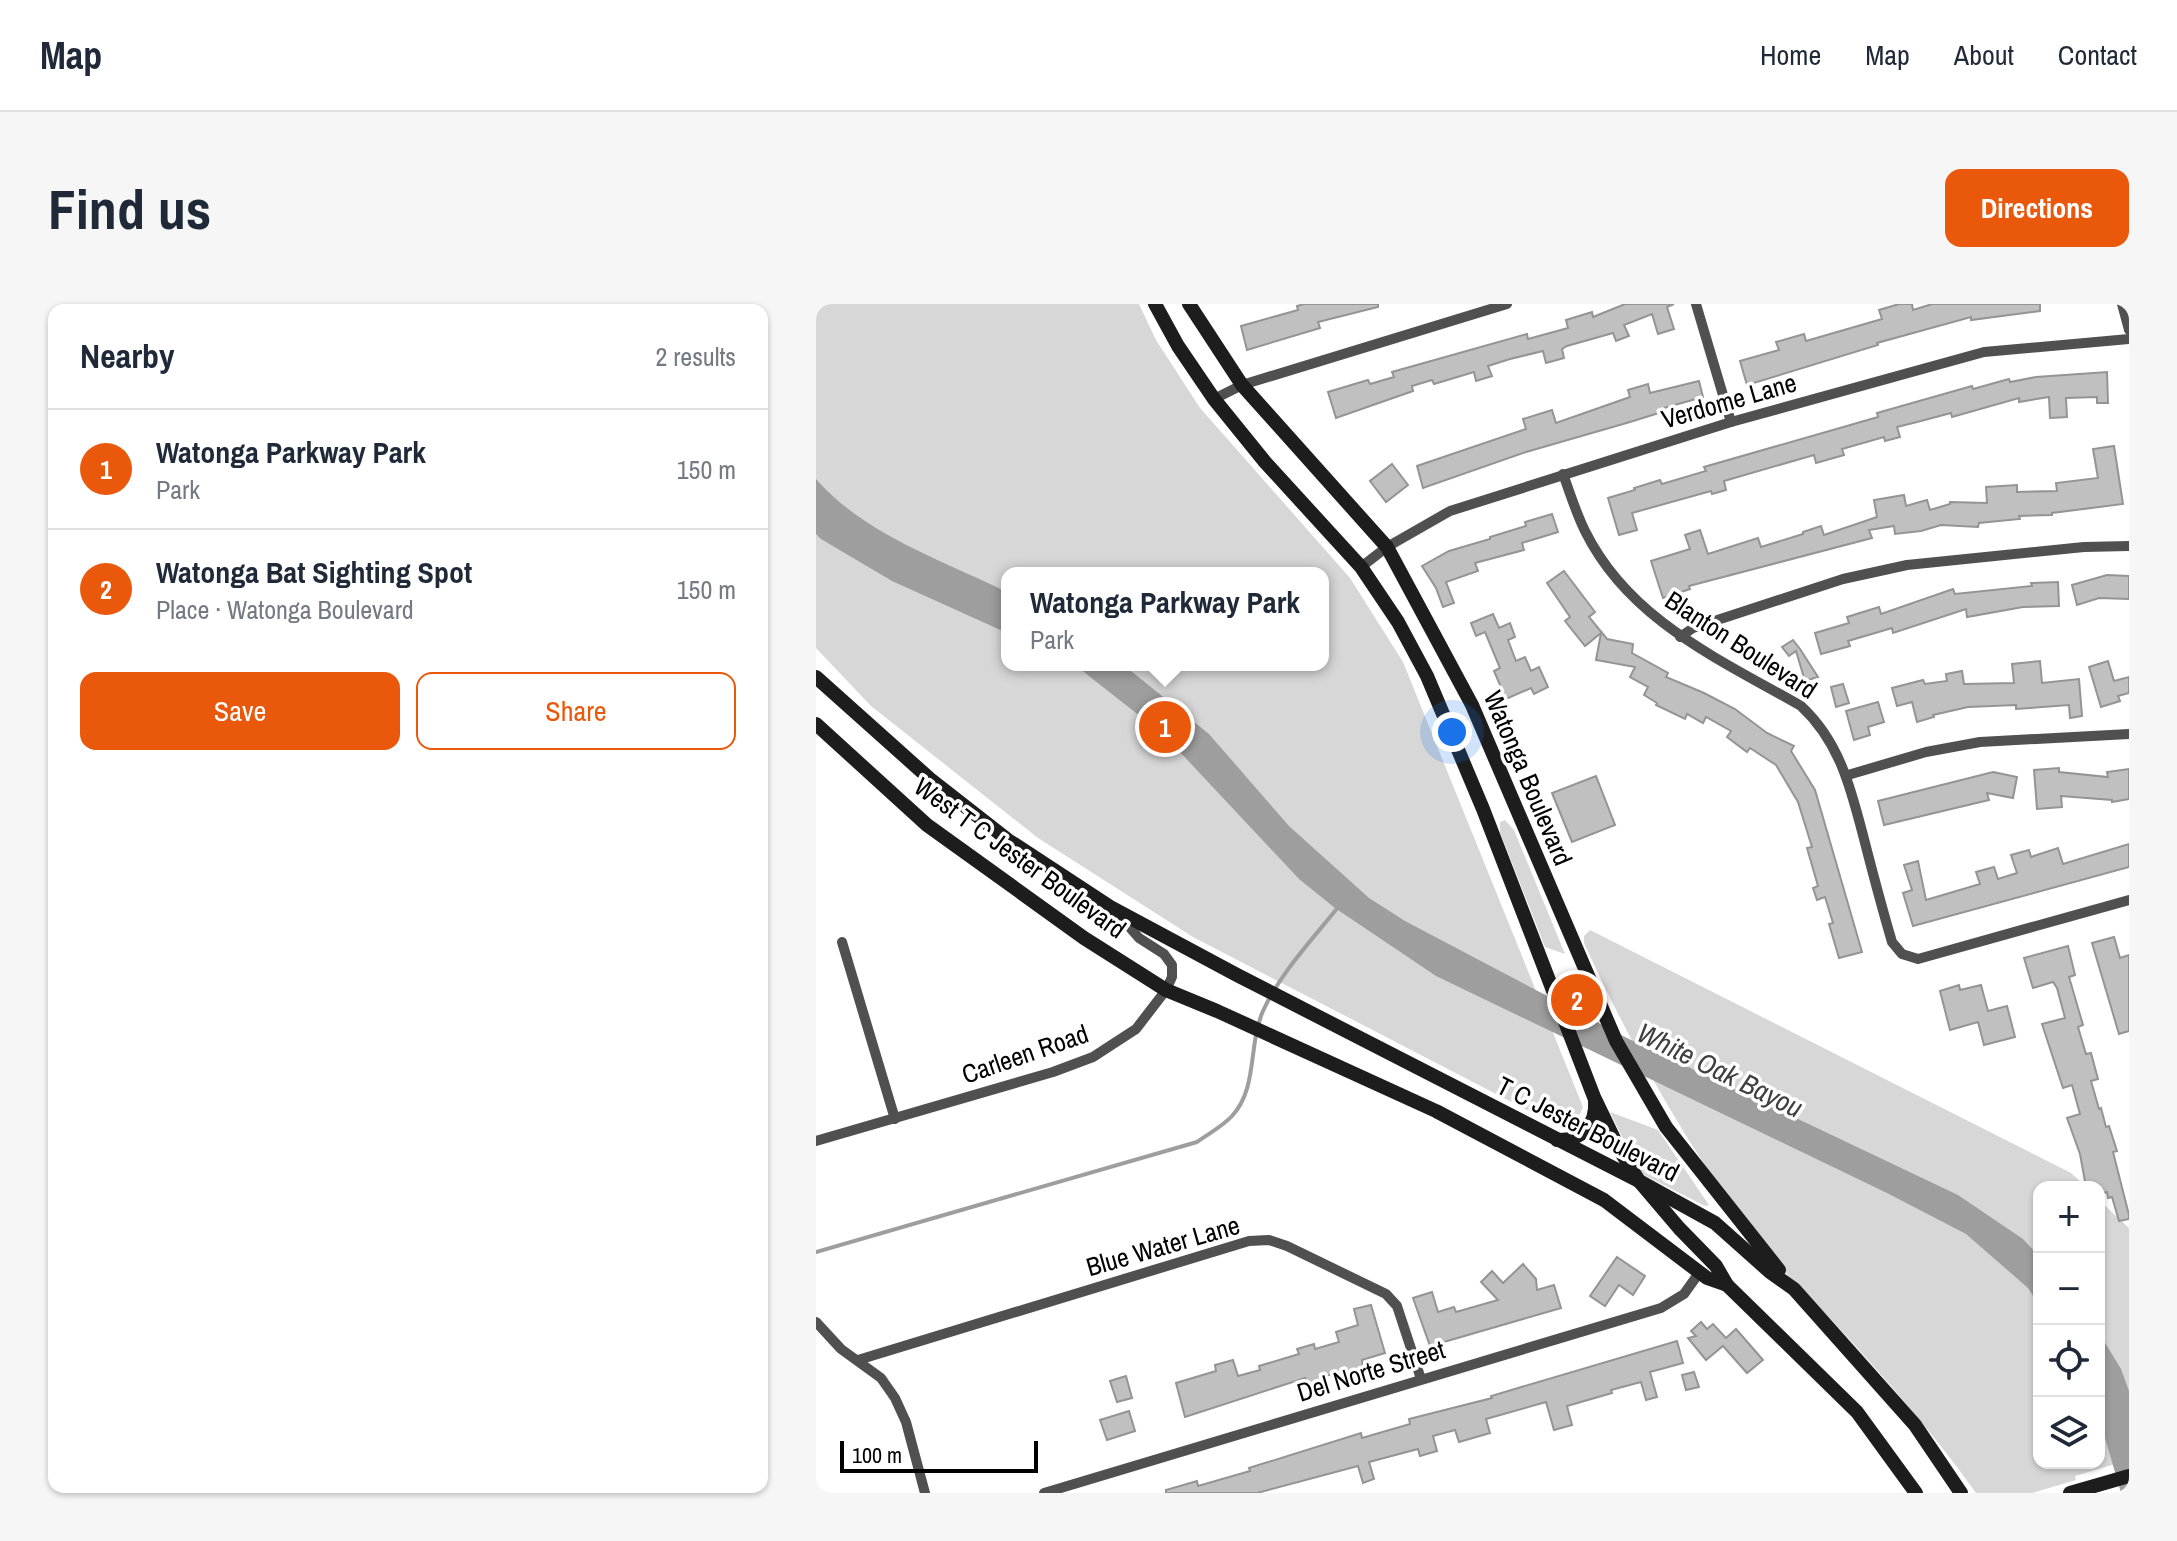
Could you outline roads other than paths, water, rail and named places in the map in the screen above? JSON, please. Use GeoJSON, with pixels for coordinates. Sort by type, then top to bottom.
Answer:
{"type":"FeatureCollection","features":[{"type":"Feature","properties":{"kind":"main road","name":"Watonga Boulevard"},"geometry":{"type":"LineString","coordinates":[[1155,304],[1178,346],[1214,399],[1265,462],[1361,567],[1398,622],[1427,676],[1483,809],[1594,1097],[1619,1149],[1639,1181],[1716,1266],[1727,1285]]}},
{"type":"Feature","properties":{"kind":"main road","name":"Watonga Boulevard"},"geometry":{"type":"LineString","coordinates":[[1189,304],[1242,385],[1387,547],[1472,705],[1616,1041],[1666,1127],[1794,1289]]}},
{"type":"Feature","properties":{"kind":"main road","name":"West T C Jester Boulevard"},"geometry":{"type":"LineString","coordinates":[[819,686],[1008,840],[1112,908]]}},
{"type":"Feature","properties":{"kind":"main road","name":"West T C Jester Boulevard"},"geometry":{"type":"LineString","coordinates":[[816,724],[927,825],[1075,932],[1166,990]]}},
{"type":"Feature","properties":{"kind":"main road"},"geometry":{"type":"LineString","coordinates":[[1483,809],[1510,797]]}},
{"type":"Feature","properties":{"kind":"main road","name":"T C Jester Boulevard"},"geometry":{"type":"LineString","coordinates":[[1112,908],[1715,1223],[1794,1289],[1915,1425],[1961,1493]]}},
{"type":"Feature","properties":{"kind":"main road","name":"T C Jester Boulevard"},"geometry":{"type":"LineString","coordinates":[[1166,990],[1436,1111],[1604,1200],[1699,1273],[1727,1285],[1857,1412],[1916,1493]]}},
{"type":"Feature","properties":{"kind":"main road"},"geometry":{"type":"LineString","coordinates":[[1436,1111],[1451,1086]]}},
{"type":"Feature","properties":{"kind":"main road"},"geometry":{"type":"LineString","coordinates":[[1553,1139],[1569,1140],[1583,1133],[1595,1113],[1594,1097]]}},
{"type":"Feature","properties":{"kind":"main road"},"geometry":{"type":"LineString","coordinates":[[2070,1493],[2129,1476]]}},
{"type":"Feature","properties":{"kind":"street"},"geometry":{"type":"LineString","coordinates":[[1214,399],[1242,385],[1507,304]]}},
{"type":"Feature","properties":{"kind":"street"},"geometry":{"type":"LineString","coordinates":[[1696,304],[1731,422]]}},
{"type":"Feature","properties":{"kind":"street"},"geometry":{"type":"LineString","coordinates":[[2122,304],[2129,330]]}},
{"type":"Feature","properties":{"kind":"street","name":"Verdome Lane"},"geometry":{"type":"LineString","coordinates":[[1361,567],[1387,547],[1450,511],[1731,422],[1984,352],[2129,339]]}},
{"type":"Feature","properties":{"kind":"street","name":"Blanton Boulevard"},"geometry":{"type":"LineString","coordinates":[[1563,474],[1585,532],[1627,593],[1680,637],[1801,706],[1817,721],[1848,775],[1892,942],[1902,954],[1918,959],[2129,900]]}},
{"type":"Feature","properties":{"kind":"street"},"geometry":{"type":"LineString","coordinates":[[1680,637],[1693,628],[1843,579],[1907,565],[2084,547],[2129,546]]}},
{"type":"Feature","properties":{"kind":"street"},"geometry":{"type":"LineString","coordinates":[[1848,775],[1926,752],[1980,742],[2129,734]]}},
{"type":"Feature","properties":{"kind":"street"},"geometry":{"type":"LineString","coordinates":[[1112,908],[1139,938],[1164,954],[1172,965],[1172,977],[1166,990]]}},
{"type":"Feature","properties":{"kind":"street"},"geometry":{"type":"LineString","coordinates":[[842,942],[895,1119]]}},
{"type":"Feature","properties":{"kind":"street","name":"Carleen Road"},"geometry":{"type":"LineString","coordinates":[[816,1141],[1053,1072],[1093,1057],[1136,1029],[1166,990]]}},
{"type":"Feature","properties":{"kind":"street","name":"Blue Water Lane"},"geometry":{"type":"LineString","coordinates":[[858,1360],[1249,1241],[1269,1240],[1386,1294],[1397,1306],[1421,1379]]}},
{"type":"Feature","properties":{"kind":"street","name":"Del Norte Street"},"geometry":{"type":"LineString","coordinates":[[1044,1493],[1661,1308],[1684,1294],[1699,1273]]}},
{"type":"Feature","properties":{"kind":"street"},"geometry":{"type":"LineString","coordinates":[[816,1322],[841,1349],[881,1378],[895,1398],[906,1422],[925,1493]]}},
{"type":"Feature","properties":{"kind":"waterway"},"geometry":{"type":"LineString","coordinates":[[816,1252],[1197,1142],[1220,1127],[1240,1105],[1246,1093],[1258,1024],[1270,997],[1339,906]]}},
{"type":"Feature","properties":{"kind":"waterway","name":"White Oak Bayou"},"geometry":{"type":"LineString","coordinates":[[1643,1049],[1650,1038]]}},
{"type":"Feature","properties":{"kind":"place","name":"Watonga Parkway Park"},"geometry":{"type":"Point","coordinates":[1165,727]}},
{"type":"Feature","properties":{"kind":"place","name":"Watonga Bat Sighting Spot"},"geometry":{"type":"Point","coordinates":[1577,1000]}}]}
